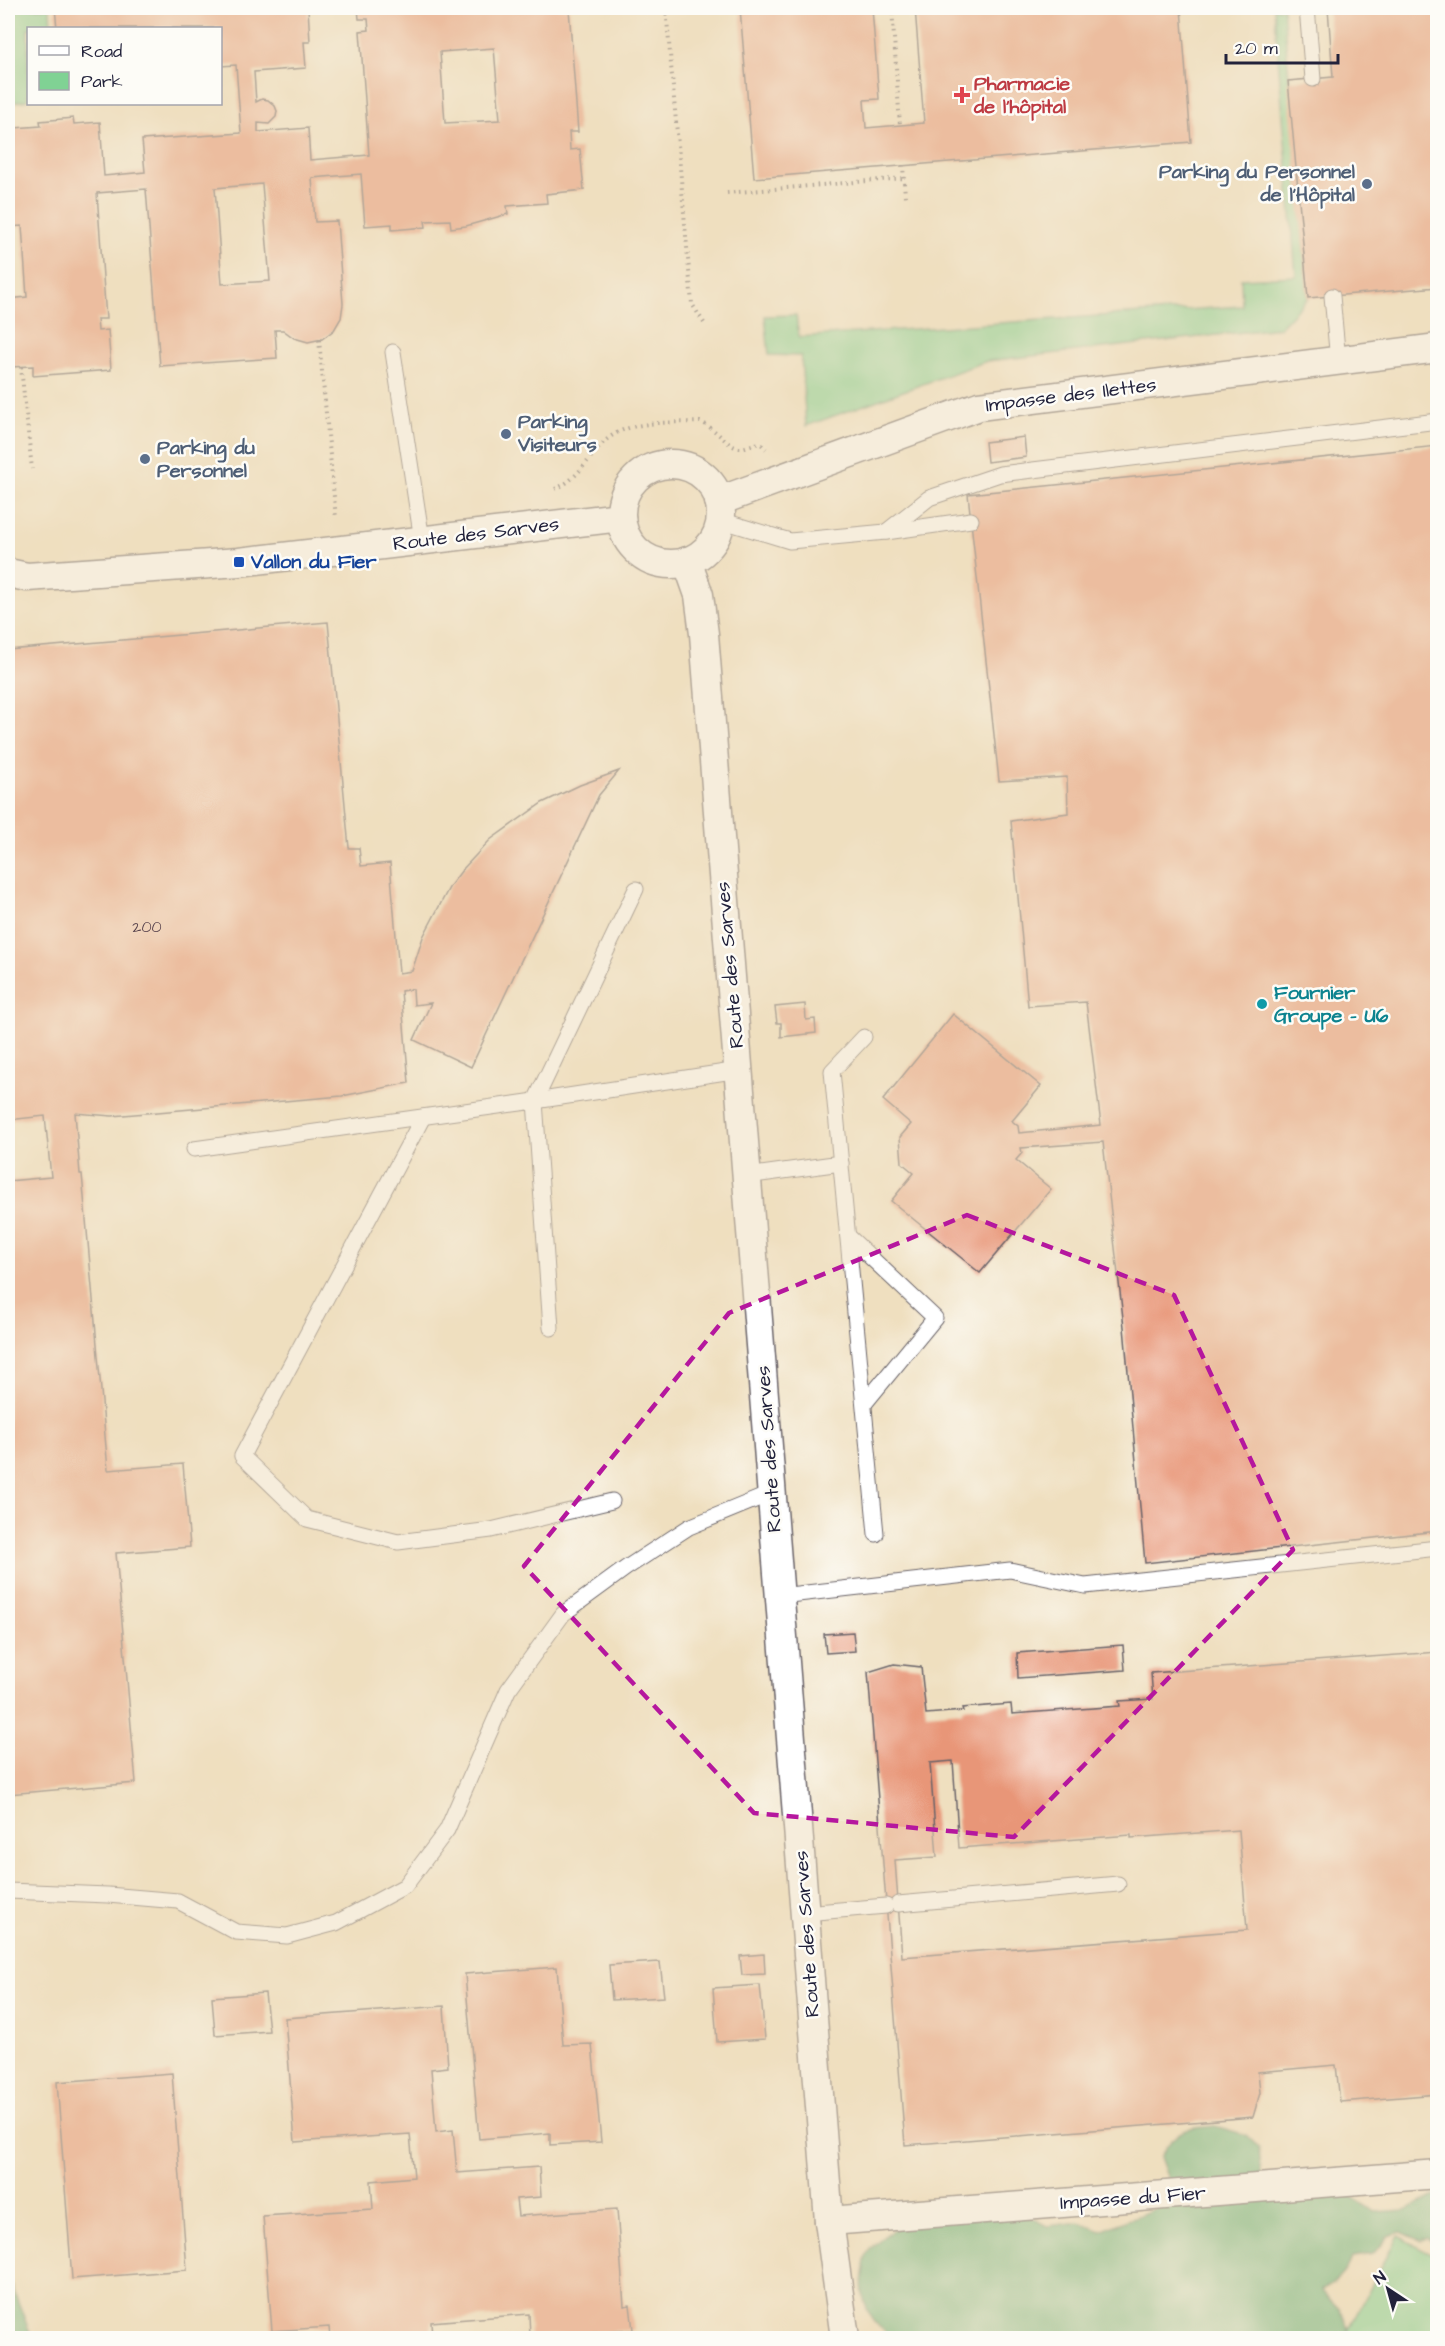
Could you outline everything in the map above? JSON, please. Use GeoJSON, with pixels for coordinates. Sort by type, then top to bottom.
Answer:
{"type":"FeatureCollection","features":[{"type":"Feature","properties":{"kind":"street","name":"Impasse des Ilettes"},"geometry":{"type":"LineString","coordinates":[[719,511],[781,479],[979,406],[1437,348]]}},
{"type":"Feature","properties":{"kind":"street"},"geometry":{"type":"LineString","coordinates":[[666,464],[677,464],[698,472],[714,488],[719,511],[713,541],[697,556],[687,561],[664,564],[644,556],[627,538],[621,517],[623,500],[635,478],[654,467],[666,464]]}},
{"type":"Feature","properties":{"kind":"street","name":"Route des Sarves"},"geometry":{"type":"LineString","coordinates":[[8,573],[27,577],[239,562],[621,517]]}},
{"type":"Feature","properties":{"kind":"street","name":"Route des Sarves"},"geometry":{"type":"LineString","coordinates":[[687,561],[699,595],[703,625],[829,2221],[845,2338]]}},
{"type":"Feature","properties":{"kind":"street","name":"Impasse du Fier"},"geometry":{"type":"LineString","coordinates":[[829,2221],[1437,2174]]}},
{"type":"Feature","properties":{"kind":"lane"},"geometry":{"type":"LineString","coordinates":[[1307,8],[1313,79]]}},
{"type":"Feature","properties":{"kind":"lane"},"geometry":{"type":"LineString","coordinates":[[1332,296],[1338,361]]}},
{"type":"Feature","properties":{"kind":"lane"},"geometry":{"type":"LineString","coordinates":[[393,352],[422,540]]}},
{"type":"Feature","properties":{"kind":"lane"},"geometry":{"type":"LineString","coordinates":[[886,532],[929,498],[1000,474],[1437,421]]}},
{"type":"Feature","properties":{"kind":"lane"},"geometry":{"type":"LineString","coordinates":[[719,511],[790,541],[886,532],[971,520]]}},
{"type":"Feature","properties":{"kind":"lane"},"geometry":{"type":"LineString","coordinates":[[551,1328],[535,1101],[636,889]]}},
{"type":"Feature","properties":{"kind":"lane"},"geometry":{"type":"LineString","coordinates":[[864,1036],[832,1071],[876,1534]]}},
{"type":"Feature","properties":{"kind":"lane"},"geometry":{"type":"LineString","coordinates":[[194,1149],[739,1070]]}},
{"type":"Feature","properties":{"kind":"lane"},"geometry":{"type":"LineString","coordinates":[[423,1117],[242,1456],[307,1519],[398,1542],[491,1530],[612,1501]]}},
{"type":"Feature","properties":{"kind":"lane"},"geometry":{"type":"LineString","coordinates":[[747,1176],[840,1163]]}},
{"type":"Feature","properties":{"kind":"lane"},"geometry":{"type":"LineString","coordinates":[[848,1236],[935,1318],[865,1403]]}},
{"type":"Feature","properties":{"kind":"lane"},"geometry":{"type":"LineString","coordinates":[[8,1892],[108,1895],[178,1901],[236,1932],[287,1935],[336,1923],[405,1887],[447,1830],[508,1690],[562,1614],[689,1527],[772,1493]]}},
{"type":"Feature","properties":{"kind":"lane"},"geometry":{"type":"LineString","coordinates":[[780,1596],[1010,1570],[1085,1586],[1437,1548]]}},
{"type":"Feature","properties":{"kind":"lane"},"geometry":{"type":"LineString","coordinates":[[805,1913],[1118,1884]]}},
{"type":"Feature","properties":{"kind":"path"},"geometry":{"type":"LineString","coordinates":[[666,8],[692,304],[704,323]]}},
{"type":"Feature","properties":{"kind":"path"},"geometry":{"type":"LineString","coordinates":[[892,8],[900,125]]}},
{"type":"Feature","properties":{"kind":"path"},"geometry":{"type":"LineString","coordinates":[[903,165],[905,197]]}},
{"type":"Feature","properties":{"kind":"path"},"geometry":{"type":"LineString","coordinates":[[726,193],[904,178]]}},
{"type":"Feature","properties":{"kind":"path"},"geometry":{"type":"LineString","coordinates":[[319,340],[339,550]]}},
{"type":"Feature","properties":{"kind":"path"},"geometry":{"type":"LineString","coordinates":[[21,367],[32,469]]}},
{"type":"Feature","properties":{"kind":"path"},"geometry":{"type":"LineString","coordinates":[[538,526],[535,493],[555,489],[576,477],[604,442],[613,435],[634,426],[700,422],[709,425],[734,447],[741,448],[760,443],[773,460],[781,479]]}},
{"type":"Feature","properties":{"kind":"highlighted area"},"geometry":{"type":"Polygon","coordinates":[[[967,1215],[1174,1295],[1293,1550],[1014,1837],[754,1813],[524,1566],[729,1313],[967,1215]]]}},
{"type":"Feature","properties":{"kind":"green space"},"geometry":{"type":"Polygon","coordinates":[[[8,8],[50,8],[51,27],[27,27],[27,100],[8,103],[8,8]]]}},
{"type":"Feature","properties":{"kind":"green space"},"geometry":{"type":"Polygon","coordinates":[[[1274,8],[1283,8],[1308,298],[1279,328],[987,361],[806,426],[801,356],[769,355],[765,316],[796,315],[799,337],[1242,306],[1241,279],[1296,276],[1274,8]]]}},
{"type":"Feature","properties":{"kind":"green space"},"geometry":{"type":"Polygon","coordinates":[[[1215,2126],[1246,2135],[1259,2148],[1261,2173],[1313,2193],[1352,2197],[1375,2212],[1406,2210],[1437,2195],[1437,2247],[1428,2238],[1420,2240],[1400,2232],[1388,2236],[1373,2254],[1352,2257],[1347,2269],[1340,2277],[1321,2290],[1344,2316],[1349,2338],[895,2338],[878,2325],[867,2309],[863,2290],[866,2257],[878,2241],[903,2225],[1023,2213],[1048,2226],[1079,2222],[1101,2231],[1164,2205],[1174,2189],[1160,2157],[1166,2147],[1176,2135],[1188,2129],[1215,2126]]]}},
{"type":"Feature","properties":{"kind":"green space"},"geometry":{"type":"Polygon","coordinates":[[[1398,2236],[1437,2256],[1437,2338],[1344,2338],[1398,2236]]]}},
{"type":"Feature","properties":{"kind":"green space"},"geometry":{"type":"Polygon","coordinates":[[[8,2285],[12,2286],[32,2338],[8,2338],[8,2285]]]}},
{"type":"Feature","properties":{"kind":"building"},"geometry":{"type":"Polygon","coordinates":[[[55,8],[308,8],[310,42],[304,42],[306,68],[254,72],[256,102],[262,99],[268,100],[277,111],[276,117],[269,124],[258,123],[258,132],[308,128],[310,160],[369,155],[360,31],[369,30],[368,19],[359,19],[358,8],[569,8],[578,132],[569,132],[570,150],[580,149],[584,190],[546,194],[547,203],[507,206],[508,214],[466,226],[451,228],[450,220],[425,221],[426,227],[392,230],[392,224],[365,226],[361,174],[312,178],[315,222],[337,221],[343,304],[341,318],[334,330],[322,339],[308,342],[294,338],[283,330],[275,330],[277,358],[160,366],[146,189],[97,193],[106,319],[97,319],[98,331],[108,330],[111,370],[33,376],[33,366],[9,367],[10,378],[8,378],[8,299],[27,297],[22,226],[8,227],[8,121],[14,120],[14,128],[41,126],[40,121],[73,118],[74,124],[100,122],[104,176],[145,172],[142,140],[241,133],[236,65],[222,66],[222,27],[57,27],[55,8]],[[494,48],[440,52],[445,123],[500,120],[494,48]],[[262,184],[215,188],[222,284],[270,281],[262,184]]]}},
{"type":"Feature","properties":{"kind":"building"},"geometry":{"type":"Polygon","coordinates":[[[740,8],[872,8],[879,99],[864,100],[866,128],[924,123],[915,8],[1181,8],[1191,142],[754,178],[740,8]]]}},
{"type":"Feature","properties":{"kind":"building","name":"Parking du Personnel de l'Hôpital"},"geometry":{"type":"Polygon","coordinates":[[[1328,8],[1438,8],[1438,287],[1308,298],[1288,81],[1333,77],[1328,8]]]}},
{"type":"Feature","properties":{"kind":"building"},"geometry":{"type":"Polygon","coordinates":[[[1024,437],[1026,457],[987,462],[985,442],[1024,437]]]}},
{"type":"Feature","properties":{"kind":"building","name":"Fournier Groupe - U6"},"geometry":{"type":"Polygon","coordinates":[[[1438,446],[1438,1531],[1145,1563],[1124,1327],[1103,1142],[1021,1148],[1022,1153],[1016,1160],[1051,1189],[980,1273],[891,1201],[914,1173],[902,1163],[900,1137],[911,1124],[883,1100],[953,1014],[1041,1086],[1012,1121],[1018,1126],[1019,1133],[1101,1125],[1086,1002],[1028,1006],[1011,821],[1068,813],[1067,777],[999,781],[968,494],[1438,446]]]}},
{"type":"Feature","properties":{"kind":"building"},"geometry":{"type":"Polygon","coordinates":[[[328,622],[349,848],[359,848],[361,866],[390,863],[399,973],[412,971],[423,937],[450,886],[490,840],[542,803],[580,785],[619,771],[599,795],[471,1067],[414,1040],[431,1003],[414,1005],[413,989],[401,991],[409,1083],[342,1096],[112,1116],[75,1113],[108,1470],[183,1464],[190,1547],[116,1553],[136,1783],[8,1794],[8,1181],[51,1177],[45,1116],[8,1120],[8,650],[328,622]]]}},
{"type":"Feature","properties":{"kind":"building"},"geometry":{"type":"Polygon","coordinates":[[[805,1004],[806,1020],[815,1019],[816,1033],[781,1037],[781,1023],[777,1023],[775,1007],[805,1004]]]}},
{"type":"Feature","properties":{"kind":"building"},"geometry":{"type":"Polygon","coordinates":[[[853,1632],[855,1651],[826,1653],[824,1634],[853,1632]]]}},
{"type":"Feature","properties":{"kind":"building"},"geometry":{"type":"Polygon","coordinates":[[[1123,1645],[1125,1670],[1018,1678],[1017,1653],[1123,1645]]]}},
{"type":"Feature","properties":{"kind":"building"},"geometry":{"type":"Polygon","coordinates":[[[1438,1652],[1438,2094],[1340,2102],[1336,2065],[1258,2072],[1260,2093],[1253,2117],[905,2145],[868,1672],[894,1664],[921,1667],[926,1714],[1011,1704],[1012,1714],[1120,1706],[1119,1701],[1153,1699],[1151,1673],[1438,1652]],[[953,1761],[930,1763],[937,1857],[895,1860],[902,1957],[1247,1930],[1239,1830],[1131,1838],[1131,1835],[959,1848],[953,1761]]]}},
{"type":"Feature","properties":{"kind":"building"},"geometry":{"type":"Polygon","coordinates":[[[764,1954],[765,1974],[742,1975],[740,1956],[764,1954]]]}},
{"type":"Feature","properties":{"kind":"building"},"geometry":{"type":"Polygon","coordinates":[[[660,1962],[664,1997],[612,2000],[609,1965],[660,1962]]]}},
{"type":"Feature","properties":{"kind":"building"},"geometry":{"type":"Polygon","coordinates":[[[557,1967],[563,2045],[592,2044],[601,2142],[550,2145],[550,2133],[479,2139],[465,1974],[557,1967]]]}},
{"type":"Feature","properties":{"kind":"building"},"geometry":{"type":"Polygon","coordinates":[[[760,1985],[765,2039],[717,2042],[713,1988],[760,1985]]]}},
{"type":"Feature","properties":{"kind":"building"},"geometry":{"type":"Polygon","coordinates":[[[265,1993],[269,2031],[215,2035],[212,1997],[265,1993]]]}},
{"type":"Feature","properties":{"kind":"building"},"geometry":{"type":"Polygon","coordinates":[[[444,2006],[448,2067],[431,2069],[436,2132],[453,2130],[457,2173],[539,2167],[541,2197],[516,2199],[518,2216],[617,2209],[624,2306],[630,2305],[633,2330],[530,2337],[529,2314],[431,2322],[432,2338],[330,2338],[329,2327],[272,2331],[263,2216],[373,2209],[371,2181],[414,2177],[410,2134],[295,2142],[285,2018],[444,2006]]]}},
{"type":"Feature","properties":{"kind":"building"},"geometry":{"type":"Polygon","coordinates":[[[172,2073],[187,2270],[72,2279],[57,2082],[172,2073]]]}},
{"type":"Feature","properties":{"kind":"place","name":"Pharmacie de l'hôpital"},"geometry":{"type":"Point","coordinates":[962,95]}},
{"type":"Feature","properties":{"kind":"place","name":"Parking du Personnel de l'Hôpital"},"geometry":{"type":"Point","coordinates":[1367,184]}},
{"type":"Feature","properties":{"kind":"place","name":"Parking Visiteurs"},"geometry":{"type":"Point","coordinates":[506,434]}},
{"type":"Feature","properties":{"kind":"place","name":"Parking du Personnel"},"geometry":{"type":"Point","coordinates":[145,459]}},
{"type":"Feature","properties":{"kind":"place","name":"Vallon du Fier"},"geometry":{"type":"Point","coordinates":[239,562]}},
{"type":"Feature","properties":{"kind":"place","name":"Fournier Groupe - U6"},"geometry":{"type":"Point","coordinates":[1262,1004]}}]}
